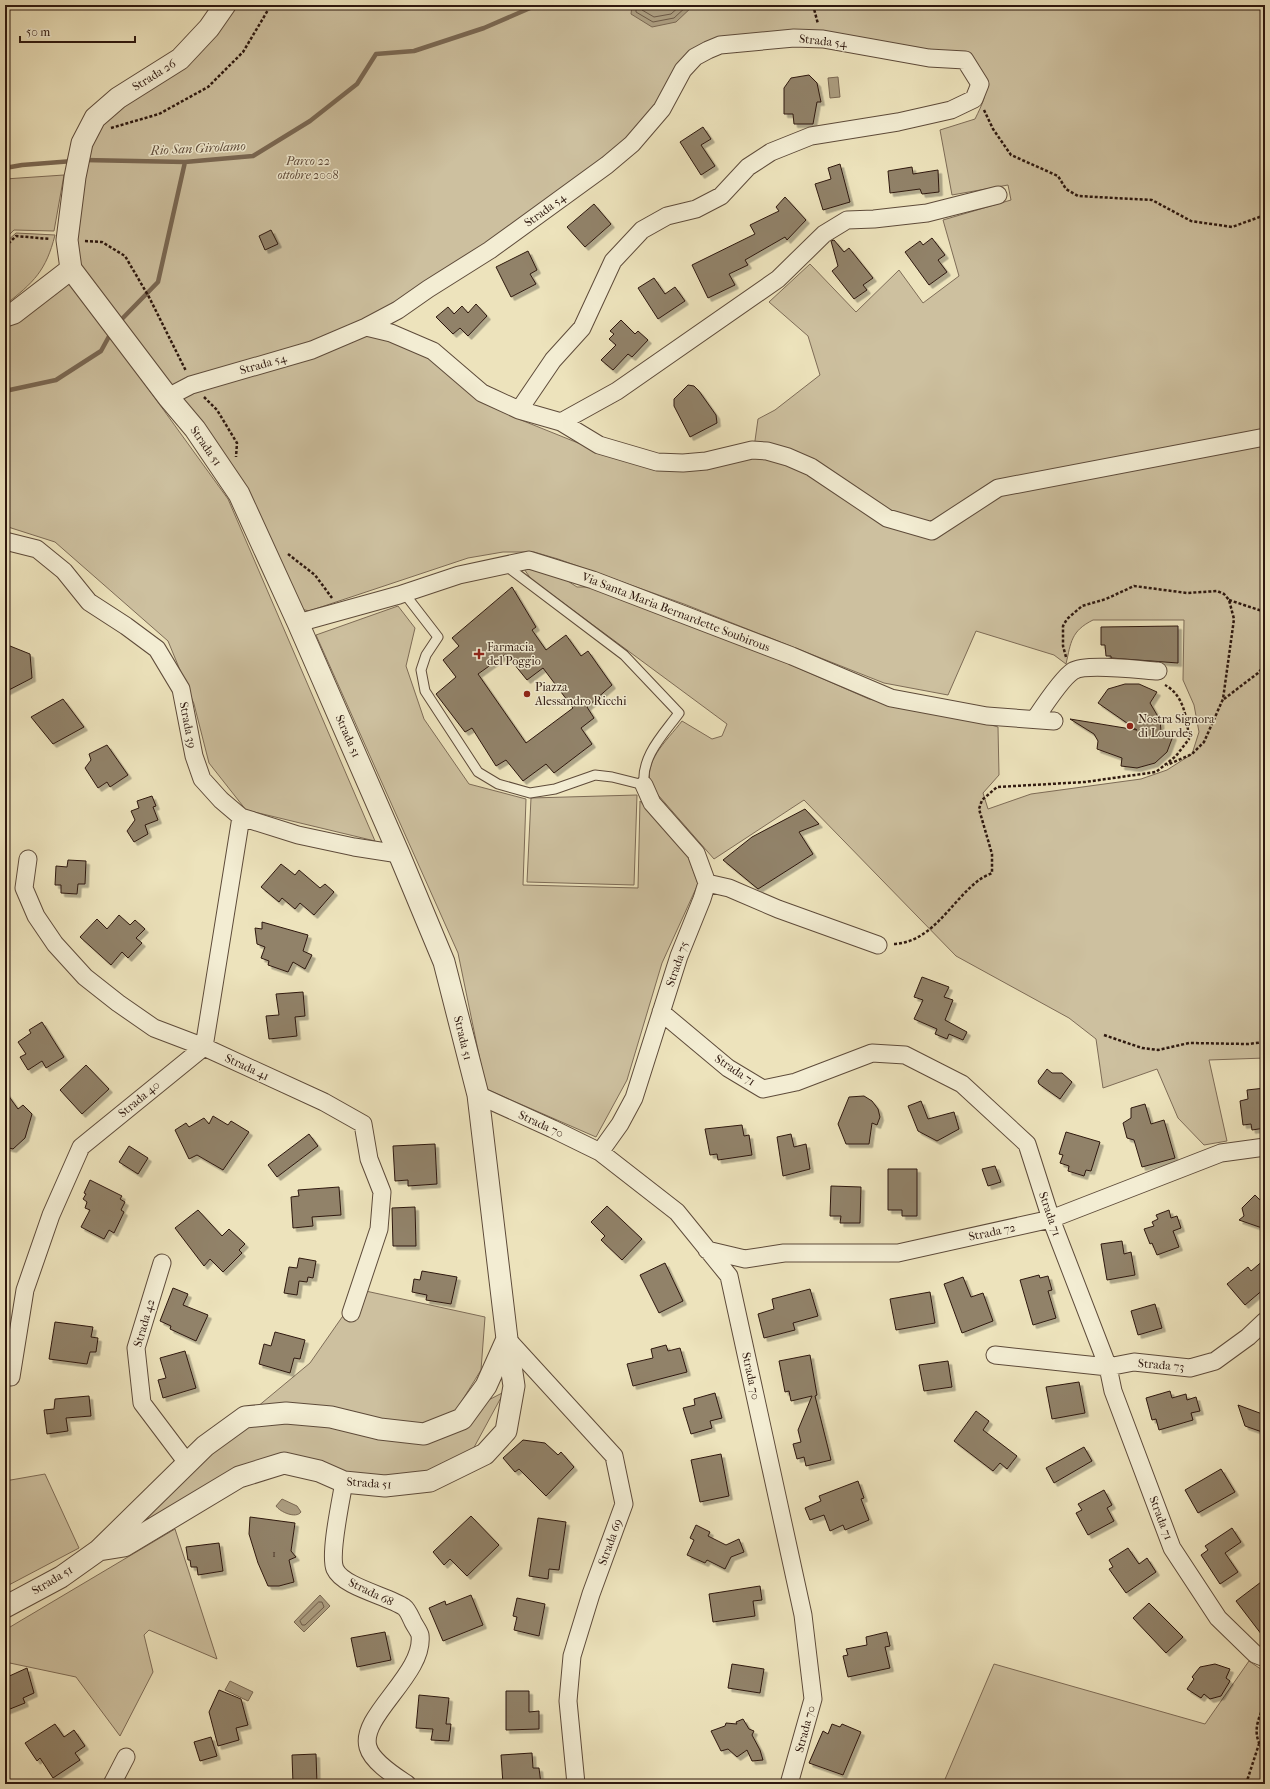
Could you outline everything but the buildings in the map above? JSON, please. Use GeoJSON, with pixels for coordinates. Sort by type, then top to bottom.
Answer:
{"type":"FeatureCollection","features":[{"type":"Feature","properties":{"kind":"street","name":"Strada 26"},"geometry":{"type":"LineString","coordinates":[[71,269],[67,240],[75,177],[84,139],[95,118],[118,98],[180,59],[209,28],[225,5]]}},
{"type":"Feature","properties":{"kind":"street","name":"Strada 54"},"geometry":{"type":"LineString","coordinates":[[168,397],[191,385],[312,350],[366,327],[398,310],[428,289],[490,250],[607,165],[632,144],[662,109],[684,70],[695,57],[720,45],[794,38],[823,39],[929,58],[965,60],[980,84],[974,100]]}},
{"type":"Feature","properties":{"kind":"street"},"geometry":{"type":"LineString","coordinates":[[519,410],[553,360],[582,328],[613,261],[642,230],[667,216],[696,210],[721,196],[748,167],[771,152],[811,136],[898,122],[951,110],[974,100]]}},
{"type":"Feature","properties":{"kind":"street"},"geometry":{"type":"LineString","coordinates":[[561,422],[617,391],[778,279],[824,234],[847,220],[874,219],[927,213],[998,195]]}},
{"type":"Feature","properties":{"kind":"street"},"geometry":{"type":"LineString","coordinates":[[5,316],[14,313],[71,269]]}},
{"type":"Feature","properties":{"kind":"street","name":"Strada 51"},"geometry":{"type":"LineString","coordinates":[[71,269],[168,397],[195,429],[239,494],[298,623],[399,854],[444,962],[478,1095],[514,1386],[506,1431],[484,1454],[430,1481],[385,1486],[344,1482],[319,1471],[284,1464],[239,1477],[124,1546],[99,1550]]}},
{"type":"Feature","properties":{"kind":"street"},"geometry":{"type":"LineString","coordinates":[[366,327],[391,333],[433,351],[482,393],[519,410],[561,422],[599,444],[657,462],[683,463],[706,461],[752,450],[767,451],[788,457],[811,468],[887,518],[932,531],[998,488],[1265,437]]}},
{"type":"Feature","properties":{"kind":"street","name":"Strada 39"},"geometry":{"type":"LineString","coordinates":[[5,542],[37,549],[64,571],[89,602],[126,626],[156,649],[181,689],[194,756],[202,778],[221,800],[241,817],[298,835],[354,847],[399,854]]}},
{"type":"Feature","properties":{"kind":"street","name":"Via Santa Maria Bernardette Soubirous"},"geometry":{"type":"LineString","coordinates":[[298,623],[404,593],[459,575],[504,564],[529,560],[593,580],[792,656],[891,698],[987,716],[1035,718],[1054,721]]}},
{"type":"Feature","properties":{"kind":"street"},"geometry":{"type":"LineString","coordinates":[[1035,718],[1048,699],[1074,671],[1086,667],[1152,671]]}},
{"type":"Feature","properties":{"kind":"street"},"geometry":{"type":"LineString","coordinates":[[644,785],[652,803],[696,853],[707,883],[729,888],[778,909],[878,945]]}},
{"type":"Feature","properties":{"kind":"street"},"geometry":{"type":"LineString","coordinates":[[204,1047],[241,817]]}},
{"type":"Feature","properties":{"kind":"street","name":"Strada 41"},"geometry":{"type":"LineString","coordinates":[[28,859],[24,888],[36,916],[55,944],[85,977],[154,1028],[204,1047],[324,1102],[363,1124],[369,1160],[382,1192],[379,1229],[351,1313]]}},
{"type":"Feature","properties":{"kind":"street","name":"Strada 75"},"geometry":{"type":"LineString","coordinates":[[600,1152],[620,1124],[634,1098],[678,956],[702,899],[707,883]]}},
{"type":"Feature","properties":{"kind":"street","name":"Strada 71"},"geometry":{"type":"LineString","coordinates":[[661,1012],[728,1068],[763,1089],[796,1082],[872,1053],[905,1055],[962,1084],[1027,1144],[1051,1219],[1108,1367],[1113,1391],[1172,1548],[1218,1618],[1255,1654],[1265,1658]]}},
{"type":"Feature","properties":{"kind":"street","name":"Strada 40"},"geometry":{"type":"LineString","coordinates":[[11,1377],[25,1290],[51,1215],[82,1147],[204,1047]]}},
{"type":"Feature","properties":{"kind":"street","name":"Strada 70"},"geometry":{"type":"LineString","coordinates":[[478,1095],[600,1152],[677,1212],[729,1276],[803,1615],[813,1699],[789,1784]]}},
{"type":"Feature","properties":{"kind":"street","name":"Strada 72"},"geometry":{"type":"LineString","coordinates":[[707,1250],[745,1259],[784,1253],[898,1253],[1051,1219],[1221,1152],[1265,1147]]}},
{"type":"Feature","properties":{"kind":"street","name":"Strada 42"},"geometry":{"type":"LineString","coordinates":[[162,1263],[136,1348],[142,1403],[188,1464]]}},
{"type":"Feature","properties":{"kind":"street","name":"Strada 73"},"geometry":{"type":"LineString","coordinates":[[995,1356],[1108,1367],[1134,1362],[1190,1368],[1215,1361],[1248,1337],[1265,1321]]}},
{"type":"Feature","properties":{"kind":"street","name":"Strada 51"},"geometry":{"type":"LineString","coordinates":[[5,1608],[61,1577],[99,1550],[206,1446],[245,1417],[286,1413],[325,1416],[380,1429],[424,1434],[462,1419],[486,1386],[507,1339]]}},
{"type":"Feature","properties":{"kind":"street","name":"Strada 69"},"geometry":{"type":"LineString","coordinates":[[507,1339],[614,1456],[624,1504],[591,1594],[572,1656],[568,1701],[576,1784]]}},
{"type":"Feature","properties":{"kind":"street","name":"Strada 68"},"geometry":{"type":"LineString","coordinates":[[344,1482],[333,1555],[335,1570],[345,1580],[405,1607],[420,1634],[419,1653],[413,1665],[383,1706],[367,1736],[368,1749],[384,1768],[407,1784]]}},
{"type":"Feature","properties":{"kind":"street"},"geometry":{"type":"LineString","coordinates":[[112,1784],[126,1757]]}},
{"type":"Feature","properties":{"kind":"lane"},"geometry":{"type":"LineString","coordinates":[[404,593],[438,637],[426,655],[422,670],[425,691],[466,756],[478,772],[498,784],[513,790],[530,793],[555,789],[595,775],[612,777],[644,785],[643,773],[650,753],[679,713],[624,655],[504,564]]}},
{"type":"Feature","properties":{"kind":"path"},"geometry":{"type":"LineString","coordinates":[[84,139],[159,114],[208,87],[243,52],[271,5]]}},
{"type":"Feature","properties":{"kind":"path"},"geometry":{"type":"LineString","coordinates":[[974,100],[980,101],[993,129],[1011,155],[1058,176],[1066,189],[1078,196],[1152,200],[1191,221],[1232,228],[1265,215]]}},
{"type":"Feature","properties":{"kind":"path"},"geometry":{"type":"LineString","coordinates":[[5,247],[16,236],[102,242],[126,256],[186,369],[191,385]]}},
{"type":"Feature","properties":{"kind":"path"},"geometry":{"type":"LineString","coordinates":[[1074,671],[1067,660],[1062,646],[1063,626],[1067,618],[1082,606],[1106,599],[1134,586],[1187,593],[1217,590],[1224,594],[1229,600],[1234,619],[1223,699],[1204,742],[1192,754],[1162,766]]}},
{"type":"Feature","properties":{"kind":"path"},"geometry":{"type":"LineString","coordinates":[[1229,600],[1265,612]]}},
{"type":"Feature","properties":{"kind":"path"},"geometry":{"type":"LineString","coordinates":[[1223,699],[1258,673],[1265,665]]}},
{"type":"Feature","properties":{"kind":"path"},"geometry":{"type":"LineString","coordinates":[[878,945],[901,944],[918,937],[938,922],[978,880],[992,872],[992,854],[979,809],[982,800],[997,787],[1039,783],[1085,782],[1156,772],[1176,756],[1189,739],[1188,725],[1180,700],[1174,690],[1153,679],[1152,671]]}},
{"type":"Feature","properties":{"kind":"path"},"geometry":{"type":"LineString","coordinates":[[1104,1035],[1142,1048],[1158,1050],[1189,1043],[1248,1044],[1265,1042]]}},
{"type":"Feature","properties":{"kind":"path"},"geometry":{"type":"LineString","coordinates":[[1265,1703],[1256,1721],[1259,1744],[1265,1754]]}},
{"type":"Feature","properties":{"kind":"path"},"geometry":{"type":"LineString","coordinates":[[1246,1784],[1259,1744]]}},
{"type":"Feature","properties":{"kind":"green space","name":"Parco 22 ottobre 2008"},"geometry":{"type":"Polygon","coordinates":[[[230,5],[1265,5],[1265,1058],[1209,1060],[1227,1141],[1204,1145],[1178,1118],[1157,1069],[1103,1088],[1096,1039],[1069,1018],[956,956],[804,800],[714,859],[652,788],[650,769],[657,752],[682,721],[712,739],[722,736],[727,724],[531,579],[522,566],[563,578],[577,587],[589,587],[764,653],[869,699],[974,720],[998,727],[999,775],[983,793],[988,809],[1031,794],[1141,779],[1167,770],[1192,754],[1199,732],[1194,705],[1183,680],[1184,620],[1093,620],[1080,628],[1076,633],[1071,643],[1066,664],[1054,655],[976,631],[948,695],[884,683],[684,604],[558,559],[534,552],[503,552],[468,558],[309,611],[301,609],[178,399],[219,382],[361,334],[384,337],[420,352],[469,390],[521,420],[593,449],[632,462],[753,455],[758,419],[775,410],[820,375],[808,336],[769,302],[810,264],[856,312],[899,270],[923,303],[959,276],[943,220],[1011,200],[1008,185],[952,195],[940,130],[975,119],[985,94],[984,82],[969,59],[828,35],[720,39],[627,139],[548,201],[362,327],[167,393],[76,265],[75,207],[98,121],[230,5]]]}},
{"type":"Feature","properties":{"kind":"green space"},"geometry":{"type":"Polygon","coordinates":[[[64,175],[54,231],[14,230],[5,239],[5,179],[64,175]]]}},
{"type":"Feature","properties":{"kind":"green space"},"geometry":{"type":"Polygon","coordinates":[[[16,233],[55,235],[47,258],[38,275],[5,305],[5,243],[16,233]]]}},
{"type":"Feature","properties":{"kind":"green space"},"geometry":{"type":"Polygon","coordinates":[[[71,282],[228,499],[375,841],[246,810],[209,763],[194,704],[168,641],[55,542],[5,526],[5,326],[19,320],[71,282]]]}},
{"type":"Feature","properties":{"kind":"green space"},"geometry":{"type":"Polygon","coordinates":[[[398,606],[415,628],[406,666],[424,719],[469,784],[526,799],[523,885],[638,888],[640,801],[688,856],[698,884],[662,963],[627,1080],[596,1137],[486,1089],[458,953],[316,635],[398,606]]]}},
{"type":"Feature","properties":{"kind":"green space"},"geometry":{"type":"Polygon","coordinates":[[[637,795],[634,885],[527,882],[531,798],[637,795]]]}},
{"type":"Feature","properties":{"kind":"green space"},"geometry":{"type":"Polygon","coordinates":[[[361,1290],[485,1317],[481,1370],[450,1420],[504,1392],[465,1464],[371,1485],[284,1463],[99,1550],[245,1417],[310,1363],[361,1290]]]}},
{"type":"Feature","properties":{"kind":"green space"},"geometry":{"type":"Polygon","coordinates":[[[45,1474],[79,1548],[5,1587],[5,1481],[45,1474]]]}},
{"type":"Feature","properties":{"kind":"green space"},"geometry":{"type":"Polygon","coordinates":[[[175,1529],[217,1659],[149,1630],[144,1635],[153,1672],[120,1736],[76,1677],[5,1662],[5,1630],[175,1529]]]}},
{"type":"Feature","properties":{"kind":"green space"},"geometry":{"type":"Polygon","coordinates":[[[1249,1661],[1265,1672],[1265,1784],[943,1784],[994,1664],[1205,1724],[1249,1661]]]}},
{"type":"Feature","properties":{"kind":"water"},"geometry":{"type":"Polygon","coordinates":[[[632,5],[694,5],[676,22],[652,27],[631,14],[632,5]]]}},
{"type":"Feature","properties":{"kind":"water"},"geometry":{"type":"Polygon","coordinates":[[[838,77],[840,97],[830,98],[828,78],[838,77]]]}},
{"type":"Feature","properties":{"kind":"water"},"geometry":{"type":"Polygon","coordinates":[[[282,1499],[297,1506],[301,1512],[296,1515],[292,1515],[278,1508],[276,1506],[282,1499]]]}},
{"type":"Feature","properties":{"kind":"water"},"geometry":{"type":"Polygon","coordinates":[[[320,1595],[330,1606],[304,1632],[294,1622],[320,1595]]]}},
{"type":"Feature","properties":{"kind":"water"},"geometry":{"type":"Polygon","coordinates":[[[230,1681],[253,1692],[248,1701],[225,1690],[230,1681]]]}},
{"type":"Feature","properties":{"kind":"waterway","name":"Rio San Girolamo"},"geometry":{"type":"LineString","coordinates":[[84,160],[185,162],[253,156],[310,121],[357,84],[376,54],[414,51],[484,28],[537,5]]}},
{"type":"Feature","properties":{"kind":"waterway","name":"Rio San Girolamo"},"geometry":{"type":"LineString","coordinates":[[5,168],[22,165],[73,161]]}},
{"type":"Feature","properties":{"kind":"waterway"},"geometry":{"type":"LineString","coordinates":[[119,322],[158,282],[185,162]]}},
{"type":"Feature","properties":{"kind":"waterway"},"geometry":{"type":"LineString","coordinates":[[5,391],[56,380],[101,351],[112,331]]}},
{"type":"Feature","properties":{"kind":"place","name":"Farmacia del Poggio"},"geometry":{"type":"Point","coordinates":[479,654]}},
{"type":"Feature","properties":{"kind":"place","name":"Piazza Alessandro Ricchi"},"geometry":{"type":"Point","coordinates":[527,694]}},
{"type":"Feature","properties":{"kind":"place","name":"Nostra Signora di Lourdes"},"geometry":{"type":"Point","coordinates":[1130,726]}}]}
